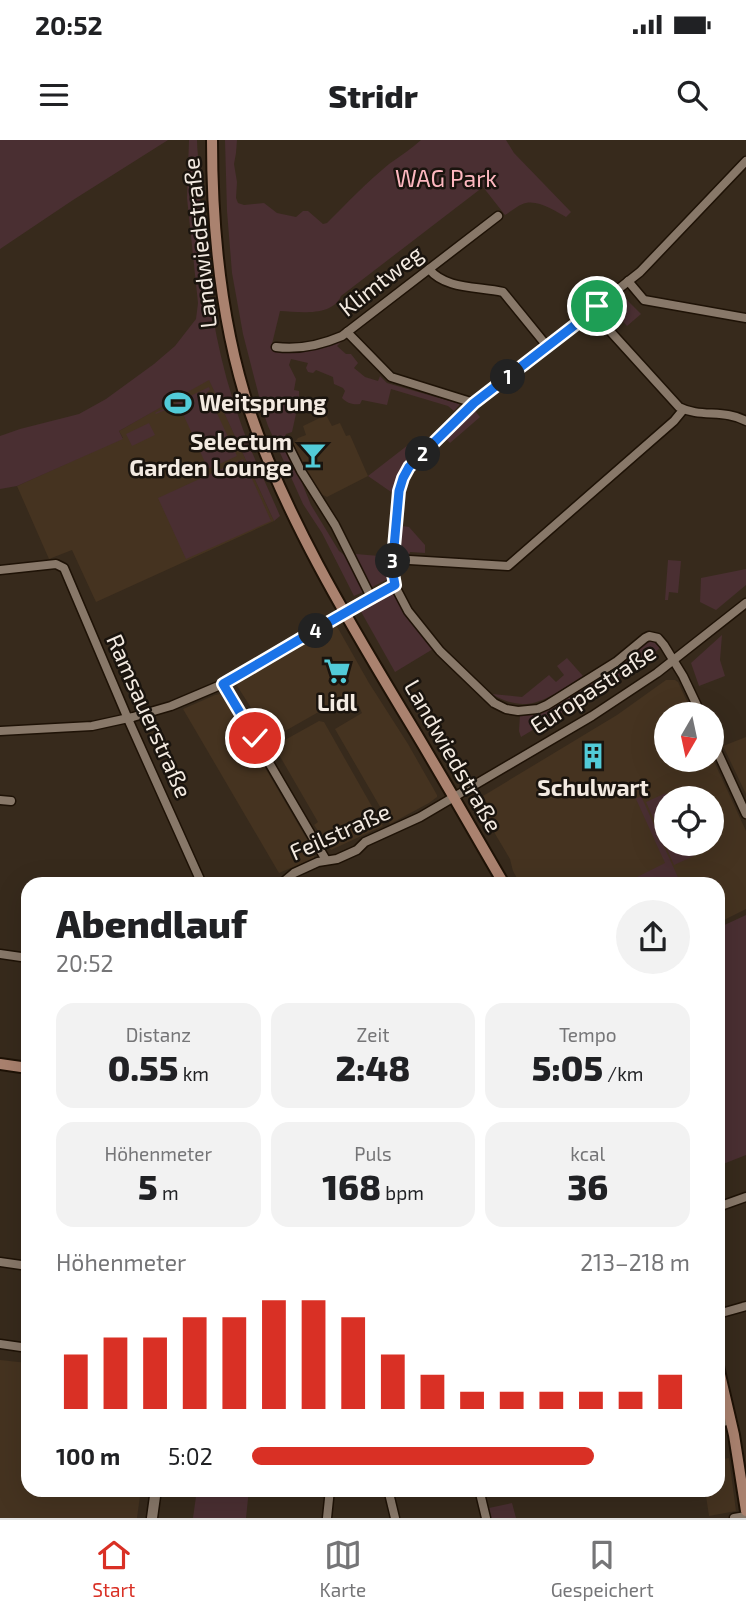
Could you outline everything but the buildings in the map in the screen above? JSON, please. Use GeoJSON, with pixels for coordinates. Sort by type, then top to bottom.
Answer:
{"type":"FeatureCollection","features":[{"type":"Feature","properties":{"kind":"main road","name":"Landwiedstraße"},"geometry":{"type":"LineString","coordinates":[[212,140],[212,180],[220,275],[227,320],[256,429],[284,495],[346,612],[501,877]]}},
{"type":"Feature","properties":{"kind":"main road"},"geometry":{"type":"LineString","coordinates":[[0,1064],[21,1067]]}},
{"type":"Feature","properties":{"kind":"main road"},"geometry":{"type":"LineString","coordinates":[[725,1395],[746,1514]]}},
{"type":"Feature","properties":{"kind":"street"},"geometry":{"type":"LineString","coordinates":[[592,316],[593,309],[655,257],[746,161]]}},
{"type":"Feature","properties":{"kind":"street","name":"Klimtweg"},"geometry":{"type":"LineString","coordinates":[[276,347],[314,346],[348,332],[498,216]]}},
{"type":"Feature","properties":{"kind":"street"},"geometry":{"type":"LineString","coordinates":[[429,269],[439,278],[451,283],[503,292],[547,346]]}},
{"type":"Feature","properties":{"kind":"street"},"geometry":{"type":"LineString","coordinates":[[628,281],[644,300],[746,318]]}},
{"type":"Feature","properties":{"kind":"street"},"geometry":{"type":"LineString","coordinates":[[695,702],[661,640],[649,636],[608,667],[547,705],[527,711],[506,709],[494,703],[440,652],[404,605],[395,585],[393,559],[399,491],[409,467],[474,403],[584,318],[592,316],[600,320],[683,410],[734,415],[746,421]]}},
{"type":"Feature","properties":{"kind":"street"},"geometry":{"type":"LineString","coordinates":[[348,332],[391,377],[474,403]]}},
{"type":"Feature","properties":{"kind":"street"},"geometry":{"type":"LineString","coordinates":[[393,559],[508,566],[674,421],[683,410]]}},
{"type":"Feature","properties":{"kind":"street"},"geometry":{"type":"LineString","coordinates":[[288,445],[335,525],[371,597]]}},
{"type":"Feature","properties":{"kind":"street","name":"Ramsauerstraße"},"geometry":{"type":"LineString","coordinates":[[0,570],[50,564],[64,568],[199,877]]}},
{"type":"Feature","properties":{"kind":"street"},"geometry":{"type":"LineString","coordinates":[[0,731],[92,726],[128,719],[186,700],[223,684],[395,585]]}},
{"type":"Feature","properties":{"kind":"street","name":"Europastraße"},"geometry":{"type":"LineString","coordinates":[[454,797],[609,705],[674,660],[746,603]]}},
{"type":"Feature","properties":{"kind":"street"},"geometry":{"type":"LineString","coordinates":[[223,684],[326,860]]}},
{"type":"Feature","properties":{"kind":"street"},"geometry":{"type":"LineString","coordinates":[[724,766],[746,814]]}},
{"type":"Feature","properties":{"kind":"street","name":"Feilstraße"},"geometry":{"type":"LineString","coordinates":[[289,877],[318,862],[337,859],[357,850],[365,842],[411,822],[454,797]]}},
{"type":"Feature","properties":{"kind":"street"},"geometry":{"type":"LineString","coordinates":[[0,800],[11,801]]}},
{"type":"Feature","properties":{"kind":"street"},"geometry":{"type":"LineString","coordinates":[[0,954],[21,957]]}},
{"type":"Feature","properties":{"kind":"street"},"geometry":{"type":"LineString","coordinates":[[725,1205],[746,1198]]}},
{"type":"Feature","properties":{"kind":"street"},"geometry":{"type":"LineString","coordinates":[[0,1262],[21,1265]]}},
{"type":"Feature","properties":{"kind":"street"},"geometry":{"type":"LineString","coordinates":[[725,1312],[746,1306]]}},
{"type":"Feature","properties":{"kind":"street"},"geometry":{"type":"LineString","coordinates":[[0,1345],[21,1347]]}},
{"type":"Feature","properties":{"kind":"street"},"geometry":{"type":"LineString","coordinates":[[725,1421],[731,1420]]}},
{"type":"Feature","properties":{"kind":"street"},"geometry":{"type":"LineString","coordinates":[[152,1518],[155,1497]]}},
{"type":"Feature","properties":{"kind":"street"},"geometry":{"type":"LineString","coordinates":[[327,1518],[329,1497]]}},
{"type":"Feature","properties":{"kind":"street"},"geometry":{"type":"LineString","coordinates":[[390,1497],[395,1518]]}},
{"type":"Feature","properties":{"kind":"street"},"geometry":{"type":"LineString","coordinates":[[481,1497],[486,1518]]}},
{"type":"Feature","properties":{"kind":"street"},"geometry":{"type":"LineString","coordinates":[[734,1518],[746,1514]]}},
{"type":"Feature","properties":{"kind":"shaded area"},"geometry":{"type":"Polygon","coordinates":[[[209,379],[274,521],[96,602],[72,550],[49,559],[17,486],[123,438],[119,431],[209,379]]]}},
{"type":"Feature","properties":{"kind":"shaded area"},"geometry":{"type":"Polygon","coordinates":[[[326,415],[332,426],[340,423],[346,436],[350,435],[368,476],[327,497],[319,493],[292,446],[298,438],[306,435],[303,426],[326,415]]]}},
{"type":"Feature","properties":{"kind":"shaded area"},"geometry":{"type":"Polygon","coordinates":[[[335,623],[437,795],[429,803],[390,824],[335,729],[362,713],[358,704],[352,707],[345,697],[271,739],[234,681],[335,623]]]}},
{"type":"Feature","properties":{"kind":"shaded area"},"geometry":{"type":"Polygon","coordinates":[[[666,680],[675,680],[687,702],[654,702],[654,772],[719,772],[746,831],[746,909],[725,920],[725,877],[516,877],[510,859],[478,805],[478,799],[617,715],[666,680]]]}},
{"type":"Feature","properties":{"kind":"shaded area"},"geometry":{"type":"Polygon","coordinates":[[[220,694],[315,853],[314,858],[279,873],[183,709],[220,694]]]}},
{"type":"Feature","properties":{"kind":"shaded area"},"geometry":{"type":"Polygon","coordinates":[[[319,721],[324,722],[383,826],[331,850],[314,825],[318,822],[274,746],[319,721]]]}},
{"type":"Feature","properties":{"kind":"shaded area"},"geometry":{"type":"Polygon","coordinates":[[[746,737],[746,794],[724,748],[724,746],[746,737]]]}},
{"type":"Feature","properties":{"kind":"shaded area"},"geometry":{"type":"Polygon","coordinates":[[[0,1360],[21,1362],[21,1497],[140,1497],[137,1518],[0,1518],[0,1360]]]}},
{"type":"Feature","properties":{"kind":"shaded area"},"geometry":{"type":"Polygon","coordinates":[[[729,1458],[736,1511],[709,1516],[706,1497],[725,1497],[725,1459],[729,1458]]]}},
{"type":"Feature","properties":{"kind":"green space"},"geometry":{"type":"Polygon","coordinates":[[[0,140],[168,140],[0,249],[0,140]]]}},
{"type":"Feature","properties":{"kind":"green space"},"geometry":{"type":"Polygon","coordinates":[[[189,140],[197,140],[206,265],[221,358],[243,430],[280,516],[274,521],[209,380],[119,431],[123,439],[17,486],[0,489],[0,436],[79,414],[106,399],[175,346],[196,319],[198,303],[187,198],[189,140]]]}},
{"type":"Feature","properties":{"kind":"green space","name":"WAG Park"},"geometry":{"type":"Polygon","coordinates":[[[225,140],[237,140],[234,164],[238,203],[264,203],[277,213],[296,217],[303,211],[308,211],[323,224],[381,171],[421,140],[506,140],[514,153],[571,212],[566,217],[531,202],[505,215],[483,187],[341,296],[337,303],[314,312],[280,311],[271,348],[280,351],[345,338],[337,346],[346,354],[351,354],[358,363],[354,368],[365,377],[378,381],[380,376],[387,383],[460,404],[454,411],[448,406],[391,389],[387,405],[362,400],[360,404],[352,404],[342,398],[345,391],[334,384],[333,377],[316,370],[313,373],[308,372],[308,363],[291,359],[289,365],[296,379],[294,390],[299,391],[299,400],[292,432],[286,434],[284,439],[311,505],[356,575],[363,592],[354,596],[322,533],[303,504],[262,408],[243,334],[232,273],[225,140]]]}},
{"type":"Feature","properties":{"kind":"green space"},"geometry":{"type":"Polygon","coordinates":[[[624,297],[641,314],[627,326],[611,308],[624,297]]]}},
{"type":"Feature","properties":{"kind":"green space"},"geometry":{"type":"Polygon","coordinates":[[[209,387],[207,392],[237,456],[208,469],[179,405],[155,413],[209,387]]]}},
{"type":"Feature","properties":{"kind":"green space"},"geometry":{"type":"Polygon","coordinates":[[[475,411],[480,417],[450,443],[446,439],[475,411]]]}},
{"type":"Feature","properties":{"kind":"green space"},"geometry":{"type":"Polygon","coordinates":[[[149,423],[155,435],[132,446],[126,434],[149,423]]]}},
{"type":"Feature","properties":{"kind":"green space"},"geometry":{"type":"Polygon","coordinates":[[[408,445],[417,453],[402,471],[394,494],[368,476],[408,445]]]}},
{"type":"Feature","properties":{"kind":"green space"},"geometry":{"type":"Polygon","coordinates":[[[243,459],[271,521],[186,559],[158,498],[243,459]]]}},
{"type":"Feature","properties":{"kind":"green space"},"geometry":{"type":"Polygon","coordinates":[[[402,526],[409,527],[425,545],[425,553],[401,554],[402,526]]]}},
{"type":"Feature","properties":{"kind":"green space"},"geometry":{"type":"Polygon","coordinates":[[[356,554],[391,557],[390,578],[370,588],[356,554]]]}},
{"type":"Feature","properties":{"kind":"green space"},"geometry":{"type":"Polygon","coordinates":[[[668,560],[681,561],[678,593],[669,592],[668,600],[665,600],[668,560]]]}},
{"type":"Feature","properties":{"kind":"green space"},"geometry":{"type":"Polygon","coordinates":[[[746,569],[746,585],[716,610],[700,602],[701,578],[746,569]]]}},
{"type":"Feature","properties":{"kind":"green space"},"geometry":{"type":"Polygon","coordinates":[[[389,592],[394,593],[406,615],[433,649],[395,672],[359,608],[389,592]]]}},
{"type":"Feature","properties":{"kind":"green space"},"geometry":{"type":"Polygon","coordinates":[[[722,635],[720,660],[725,676],[699,686],[691,663],[722,635]]]}},
{"type":"Feature","properties":{"kind":"green space"},"geometry":{"type":"Polygon","coordinates":[[[650,641],[660,648],[634,669],[521,737],[520,715],[534,714],[560,702],[620,666],[650,641]]]}},
{"type":"Feature","properties":{"kind":"green space"},"geometry":{"type":"Polygon","coordinates":[[[567,658],[583,676],[550,697],[529,704],[517,704],[492,694],[522,697],[549,675],[556,682],[564,675],[557,666],[567,658]]]}},
{"type":"Feature","properties":{"kind":"green space"},"geometry":{"type":"Polygon","coordinates":[[[641,796],[654,825],[654,839],[636,799],[641,796]]]}},
{"type":"Feature","properties":{"kind":"green space"},"geometry":{"type":"Polygon","coordinates":[[[654,798],[654,820],[646,802],[654,798]]]}},
{"type":"Feature","properties":{"kind":"green space"},"geometry":{"type":"Polygon","coordinates":[[[662,856],[668,856],[678,877],[637,877],[665,863],[662,856]]]}},
{"type":"Feature","properties":{"kind":"green space"},"geometry":{"type":"Polygon","coordinates":[[[670,856],[694,856],[674,865],[670,856]]]}},
{"type":"Feature","properties":{"kind":"green space"},"geometry":{"type":"Polygon","coordinates":[[[746,915],[746,1155],[725,1163],[725,925],[746,915]]]}},
{"type":"Feature","properties":{"kind":"green space"},"geometry":{"type":"Polygon","coordinates":[[[196,1497],[248,1497],[246,1518],[193,1518],[196,1497]]]}},
{"type":"Feature","properties":{"kind":"green space"},"geometry":{"type":"Polygon","coordinates":[[[512,1503],[516,1518],[491,1518],[489,1508],[512,1503]]]}},
{"type":"Feature","properties":{"kind":"place","name":"Weitsprung"},"geometry":{"type":"Point","coordinates":[178,403]}},
{"type":"Feature","properties":{"kind":"place","name":"Selectum Garden Lounge"},"geometry":{"type":"Point","coordinates":[313,455]}},
{"type":"Feature","properties":{"kind":"place","name":"Lidl"},"geometry":{"type":"Point","coordinates":[337,671]}},
{"type":"Feature","properties":{"kind":"place","name":"Schulwart"},"geometry":{"type":"Point","coordinates":[593,756]}},
{"type":"Feature","properties":{"kind":"route"},"geometry":{"type":"LineString","coordinates":[[255,738],[223,684],[395,585],[393,559],[399,491],[409,467],[474,403],[584,318],[592,316],[593,309],[597,306]]}}]}
